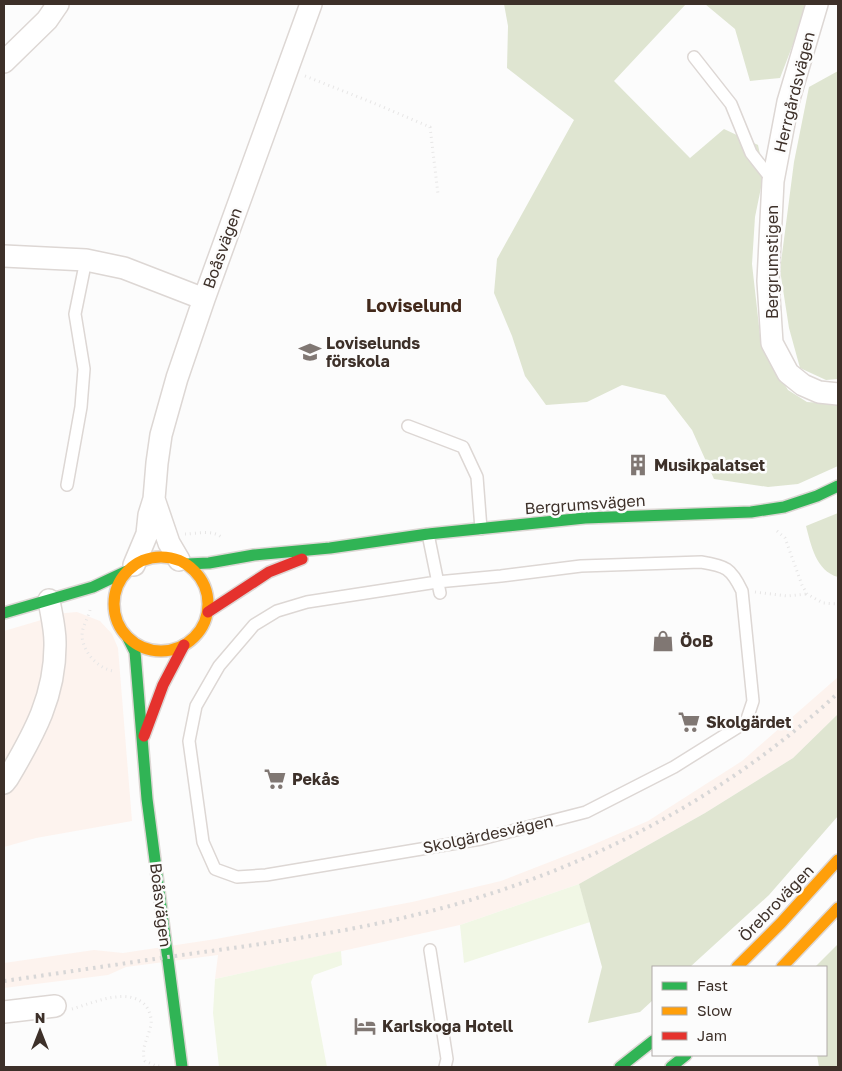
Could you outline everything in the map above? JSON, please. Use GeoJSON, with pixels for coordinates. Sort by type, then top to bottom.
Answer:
{"type":"FeatureCollection","features":[{"type":"Feature","properties":{"kind":"main road","name":"Bergrumsvägen"},"geometry":{"type":"LineString","coordinates":[[183,562],[209,563],[254,555],[330,548],[428,534],[585,518],[751,512],[784,507],[817,496],[838,486]]}},
{"type":"Feature","properties":{"kind":"main road","name":"Bergrumsvägen"},"geometry":{"type":"LineString","coordinates":[[208,612],[269,572],[330,548]]}},
{"type":"Feature","properties":{"kind":"main road"},"geometry":{"type":"LineString","coordinates":[[4,613],[93,587],[143,561],[157,557],[168,557],[183,562],[194,570],[205,585],[208,594],[208,612],[201,630],[195,637],[184,645],[171,650],[158,651],[144,648],[128,638],[118,623],[114,604],[115,595],[122,578],[131,568]]}},
{"type":"Feature","properties":{"kind":"main road"},"geometry":{"type":"LineString","coordinates":[[57,598],[82,604]]}},
{"type":"Feature","properties":{"kind":"main road"},"geometry":{"type":"LineString","coordinates":[[106,615],[118,623]]}},
{"type":"Feature","properties":{"kind":"main road","name":"Boåsvägen"},"geometry":{"type":"LineString","coordinates":[[128,638],[135,652],[147,799],[181,1066]]}},
{"type":"Feature","properties":{"kind":"main road","name":"Boåsvägen"},"geometry":{"type":"LineString","coordinates":[[142,742],[163,685],[184,645]]}},
{"type":"Feature","properties":{"kind":"main road","name":"Örebrovägen"},"geometry":{"type":"LineString","coordinates":[[738,966],[781,923],[838,860]]}},
{"type":"Feature","properties":{"kind":"main road"},"geometry":{"type":"LineString","coordinates":[[783,966],[838,908]]}},
{"type":"Feature","properties":{"kind":"main road"},"geometry":{"type":"LineString","coordinates":[[620,1067],[652,1042]]}},
{"type":"Feature","properties":{"kind":"main road"},"geometry":{"type":"LineString","coordinates":[[671,1067],[685,1056]]}},
{"type":"Feature","properties":{"kind":"street"},"geometry":{"type":"LineString","coordinates":[[4,62],[46,20],[58,4]]}},
{"type":"Feature","properties":{"kind":"street","name":"Boåsvägen"},"geometry":{"type":"LineString","coordinates":[[131,568],[147,534],[149,515],[154,499],[161,435],[177,378],[311,4]]}},
{"type":"Feature","properties":{"kind":"street","name":"Herrgårdsvägen"},"geometry":{"type":"LineString","coordinates":[[773,181],[788,102],[818,4]]}},
{"type":"Feature","properties":{"kind":"street","name":"Bergrumstigen"},"geometry":{"type":"LineString","coordinates":[[773,181],[768,281],[772,343],[788,373],[803,385],[820,392],[838,394]]}},
{"type":"Feature","properties":{"kind":"street"},"geometry":{"type":"LineString","coordinates":[[4,256],[86,260],[124,268],[204,299]]}},
{"type":"Feature","properties":{"kind":"street","name":"Boåsvägen"},"geometry":{"type":"LineString","coordinates":[[154,499],[169,543],[183,562]]}},
{"type":"Feature","properties":{"kind":"street"},"geometry":{"type":"LineString","coordinates":[[4,783],[29,744],[46,707],[54,674],[57,598]]}},
{"type":"Feature","properties":{"kind":"street"},"geometry":{"type":"LineString","coordinates":[[4,1012],[56,1006]]}},
{"type":"Feature","properties":{"kind":"lane"},"geometry":{"type":"LineString","coordinates":[[694,57],[731,104],[752,152],[773,181]]}},
{"type":"Feature","properties":{"kind":"lane"},"geometry":{"type":"LineString","coordinates":[[67,485],[82,398],[84,369],[75,314],[86,260]]}},
{"type":"Feature","properties":{"kind":"lane"},"geometry":{"type":"LineString","coordinates":[[408,426],[463,447],[477,476],[481,529]]}},
{"type":"Feature","properties":{"kind":"lane"},"geometry":{"type":"LineString","coordinates":[[428,534],[438,588]]}},
{"type":"Feature","properties":{"kind":"lane","name":"Skolgärdesvägen"},"geometry":{"type":"LineString","coordinates":[[701,562],[721,566],[734,575],[742,591],[754,701],[746,722],[674,767],[586,812],[481,839],[266,875],[237,877],[215,869],[203,842],[189,741],[196,706],[219,666],[254,625],[277,610],[307,602],[438,588],[501,576],[581,566],[701,562]]}},
{"type":"Feature","properties":{"kind":"lane"},"geometry":{"type":"LineString","coordinates":[[430,950],[447,1059],[445,1067]]}},
{"type":"Feature","properties":{"kind":"path"},"geometry":{"type":"LineString","coordinates":[[302,75],[430,127],[438,194]]}},
{"type":"Feature","properties":{"kind":"path"},"geometry":{"type":"LineString","coordinates":[[774,530],[780,532],[785,538],[807,594],[823,603],[838,604]]}},
{"type":"Feature","properties":{"kind":"path"},"geometry":{"type":"LineString","coordinates":[[181,532],[193,534],[214,532],[220,535],[223,540]]}},
{"type":"Feature","properties":{"kind":"path"},"geometry":{"type":"LineString","coordinates":[[742,591],[787,596],[807,594]]}},
{"type":"Feature","properties":{"kind":"path"},"geometry":{"type":"LineString","coordinates":[[89,614],[83,630],[84,643],[93,660],[106,670],[120,672]]}},
{"type":"Feature","properties":{"kind":"path"},"geometry":{"type":"LineString","coordinates":[[56,1006],[63,1009],[72,1009],[114,997],[141,1000],[148,1009],[152,1022],[143,1049],[146,1061],[156,1066],[181,1066]]}},
{"type":"Feature","properties":{"kind":"shaded area"},"geometry":{"type":"Polygon","coordinates":[[[77,612],[100,621],[112,634],[118,648],[132,821],[36,838],[4,847],[4,631],[65,613],[77,612]]]}},
{"type":"Feature","properties":{"kind":"shaded area"},"geometry":{"type":"Polygon","coordinates":[[[838,677],[838,714],[793,758],[705,813],[579,884],[460,925],[215,979],[218,955],[126,967],[108,975],[4,988],[4,963],[94,950],[123,953],[216,939],[412,902],[501,881],[648,821],[742,761],[838,677]]]}},
{"type":"Feature","properties":{"kind":"green space"},"geometry":{"type":"Polygon","coordinates":[[[504,4],[686,4],[614,81],[690,158],[724,129],[758,145],[764,173],[755,217],[752,264],[761,344],[788,390],[807,402],[838,404],[838,466],[798,484],[768,487],[714,479],[692,430],[665,395],[622,385],[587,402],[546,405],[525,376],[512,336],[494,293],[497,259],[574,120],[507,68],[508,26],[504,4]]]}},
{"type":"Feature","properties":{"kind":"green space"},"geometry":{"type":"Polygon","coordinates":[[[705,4],[805,4],[807,8],[780,78],[750,81],[735,29],[705,4]]]}},
{"type":"Feature","properties":{"kind":"green space"},"geometry":{"type":"Polygon","coordinates":[[[838,71],[838,379],[826,380],[800,368],[789,328],[780,270],[794,162],[809,87],[838,71]]]}},
{"type":"Feature","properties":{"kind":"green space"},"geometry":{"type":"Polygon","coordinates":[[[838,513],[838,577],[824,569],[820,563],[813,549],[806,526],[838,513]]]}},
{"type":"Feature","properties":{"kind":"green space"},"geometry":{"type":"Polygon","coordinates":[[[838,714],[838,816],[769,895],[691,966],[652,966],[652,1001],[640,1012],[588,1023],[602,967],[579,884],[705,813],[793,758],[838,714]]]}},
{"type":"Feature","properties":{"kind":"green space"},"geometry":{"type":"Polygon","coordinates":[[[579,884],[590,922],[464,963],[460,925],[579,884]]]}},
{"type":"Feature","properties":{"kind":"green space"},"geometry":{"type":"Polygon","coordinates":[[[838,944],[838,1067],[819,1067],[817,1056],[827,1056],[827,966],[816,966],[838,944]]]}},
{"type":"Feature","properties":{"kind":"green space"},"geometry":{"type":"Polygon","coordinates":[[[341,951],[342,965],[314,975],[311,982],[327,1067],[219,1067],[213,1013],[215,979],[341,951]]]}},
{"type":"Feature","properties":{"kind":"railway"},"geometry":{"type":"LineString","coordinates":[[4,981],[336,932],[419,914],[477,898],[533,879],[589,856],[643,830],[695,801],[745,768],[793,732],[838,693]]}},
{"type":"Feature","properties":{"kind":"traffic: fast"},"geometry":{"type":"LineString","coordinates":[[187,564],[330,548],[428,534],[585,518],[751,512],[784,507],[817,496],[838,486]]}},
{"type":"Feature","properties":{"kind":"traffic: fast"},"geometry":{"type":"LineString","coordinates":[[4,613],[93,587],[127,571]]}},
{"type":"Feature","properties":{"kind":"traffic: fast"},"geometry":{"type":"LineString","coordinates":[[128,638],[135,652],[147,799],[182,1067]]}},
{"type":"Feature","properties":{"kind":"traffic: fast"},"geometry":{"type":"LineString","coordinates":[[620,1067],[652,1042]]}},
{"type":"Feature","properties":{"kind":"traffic: fast"},"geometry":{"type":"LineString","coordinates":[[671,1067],[685,1056]]}},
{"type":"Feature","properties":{"kind":"traffic: slow"},"geometry":{"type":"LineString","coordinates":[[161,557],[179,561],[194,571],[204,586],[208,604],[204,622],[194,637],[179,647],[161,651],[143,647],[128,637],[118,622],[114,604],[118,586],[128,571],[143,561],[161,557]]}},
{"type":"Feature","properties":{"kind":"traffic: slow"},"geometry":{"type":"LineString","coordinates":[[738,966],[781,923],[838,860]]}},
{"type":"Feature","properties":{"kind":"traffic: slow"},"geometry":{"type":"LineString","coordinates":[[783,966],[838,908]]}},
{"type":"Feature","properties":{"kind":"traffic: jam"},"geometry":{"type":"LineString","coordinates":[[208,612],[269,572],[302,559]]}},
{"type":"Feature","properties":{"kind":"traffic: jam"},"geometry":{"type":"LineString","coordinates":[[144,736],[163,685],[184,645]]}},
{"type":"Feature","properties":{"kind":"place","name":"Loviselunds förskola"},"geometry":{"type":"Point","coordinates":[310,352]}},
{"type":"Feature","properties":{"kind":"place","name":"Musikpalatset"},"geometry":{"type":"Point","coordinates":[638,465]}},
{"type":"Feature","properties":{"kind":"place","name":"ÖoB"},"geometry":{"type":"Point","coordinates":[663,641]}},
{"type":"Feature","properties":{"kind":"place","name":"Skolgärdet"},"geometry":{"type":"Point","coordinates":[689,722]}},
{"type":"Feature","properties":{"kind":"place","name":"Pekås"},"geometry":{"type":"Point","coordinates":[275,779]}},
{"type":"Feature","properties":{"kind":"place","name":"Karlskoga Hotell"},"geometry":{"type":"Point","coordinates":[365,1026]}},
{"type":"Feature","properties":{"kind":"district","name":"Loviselund"},"geometry":{"type":"Point","coordinates":[414,306]}}]}
